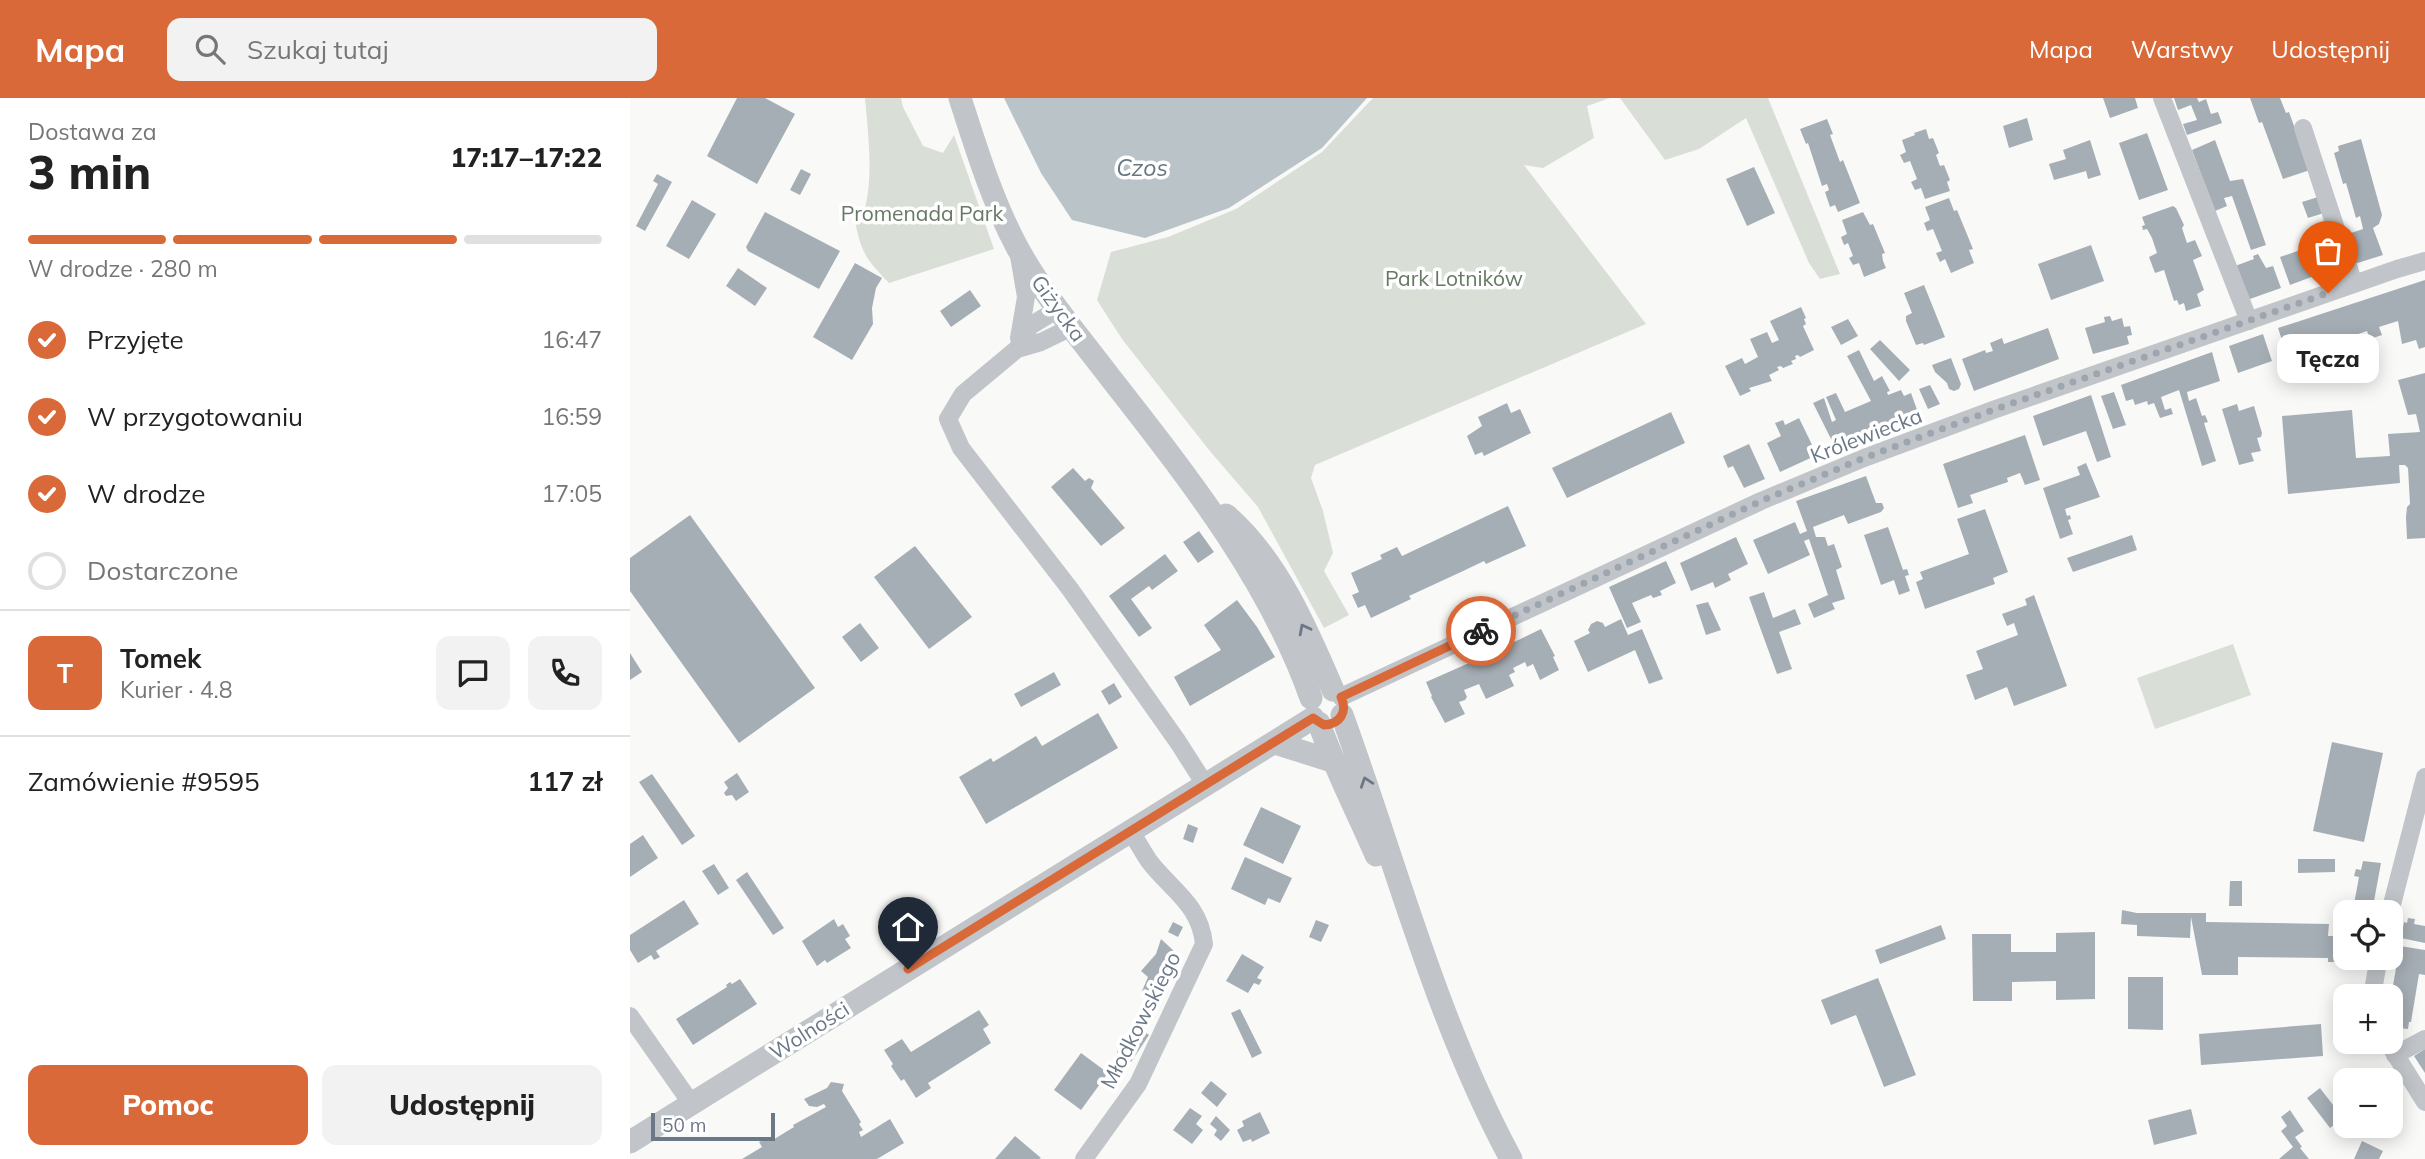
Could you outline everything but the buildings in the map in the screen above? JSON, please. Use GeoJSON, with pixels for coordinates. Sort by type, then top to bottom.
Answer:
{"type":"FeatureCollection","features":[{"type":"Feature","properties":{"kind":"street","name":"Giżycka"},"geometry":{"type":"LineString","coordinates":[[960,98],[995,197],[1017,247],[1065,318],[1200,494],[1234,522],[1280,583],[1330,701]]}},
{"type":"Feature","properties":{"kind":"street"},"geometry":{"type":"LineString","coordinates":[[2162,98],[2249,321]]}},
{"type":"Feature","properties":{"kind":"street"},"geometry":{"type":"LineString","coordinates":[[2303,128],[2354,285]]}},
{"type":"Feature","properties":{"kind":"street"},"geometry":{"type":"LineString","coordinates":[[1017,247],[1026,298],[1017,349]]}},
{"type":"Feature","properties":{"kind":"street","name":"Królewiecka"},"geometry":{"type":"LineString","coordinates":[[1330,701],[1761,501],[1864,458],[2425,261]]}},
{"type":"Feature","properties":{"kind":"street"},"geometry":{"type":"LineString","coordinates":[[1065,318],[1030,326],[1017,349],[963,394],[948,419],[961,448],[1070,589],[1206,786]]}},
{"type":"Feature","properties":{"kind":"street"},"geometry":{"type":"LineString","coordinates":[[1330,701],[1332,761],[1428,962]]}},
{"type":"Feature","properties":{"kind":"street"},"geometry":{"type":"LineString","coordinates":[[1330,701],[1480,1095],[1511,1159]]}},
{"type":"Feature","properties":{"kind":"street","name":"Wolności"},"geometry":{"type":"LineString","coordinates":[[630,1142],[1275,743],[1330,701]]}},
{"type":"Feature","properties":{"kind":"street"},"geometry":{"type":"LineString","coordinates":[[1275,743],[1332,761]]}},
{"type":"Feature","properties":{"kind":"street"},"geometry":{"type":"LineString","coordinates":[[2393,900],[2425,777]]}},
{"type":"Feature","properties":{"kind":"street","name":"Młodkowskiego"},"geometry":{"type":"LineString","coordinates":[[1084,1159],[1138,1084],[1204,944],[1202,927],[1186,900],[1150,862],[1131,832]]}},
{"type":"Feature","properties":{"kind":"street"},"geometry":{"type":"LineString","coordinates":[[630,1016],[691,1104]]}},
{"type":"Feature","properties":{"kind":"street"},"geometry":{"type":"LineString","coordinates":[[2403,1045],[2425,1039]]}},
{"type":"Feature","properties":{"kind":"street"},"geometry":{"type":"LineString","coordinates":[[2395,1054],[2425,1102]]}},
{"type":"Feature","properties":{"kind":"green space","name":"Promenada Park"},"geometry":{"type":"Polygon","coordinates":[[[865,98],[901,98],[923,146],[943,153],[954,135],[994,249],[889,283],[874,267],[862,246],[854,216],[864,212],[869,184],[865,98]]]}},
{"type":"Feature","properties":{"kind":"green space","name":"Park Lotników"},"geometry":{"type":"Polygon","coordinates":[[[1373,98],[1610,98],[1587,106],[1594,138],[1543,168],[1524,165],[1646,324],[1315,465],[1311,478],[1323,511],[1333,553],[1324,571],[1349,615],[1324,628],[1258,507],[1209,450],[1122,339],[1097,300],[1111,252],[1168,237],[1236,209],[1322,152],[1373,98]]]}},
{"type":"Feature","properties":{"kind":"green space"},"geometry":{"type":"Polygon","coordinates":[[[1620,98],[1768,98],[1840,274],[1820,279],[1809,263],[1746,118],[1699,149],[1665,160],[1620,98]]]}},
{"type":"Feature","properties":{"kind":"green space"},"geometry":{"type":"Polygon","coordinates":[[[2233,644],[2251,695],[2155,729],[2137,678],[2233,644]]]}},
{"type":"Feature","properties":{"kind":"water","name":"Czos"},"geometry":{"type":"Polygon","coordinates":[[[1004,98],[1367,98],[1322,148],[1229,208],[1145,238],[1072,220],[1041,173],[1004,98]]]}},
{"type":"Feature","properties":{"kind":"way so far"},"geometry":{"type":"LineString","coordinates":[[1481,631],[1761,501],[1864,458],[2328,293]]}},
{"type":"Feature","properties":{"kind":"place","name":"Tęcza"},"geometry":{"type":"Point","coordinates":[2328,293]}},
{"type":"Feature","properties":{"kind":"route"},"geometry":{"type":"LineString","coordinates":[[908,969],[1313,718],[1324,725],[1335,723],[1344,709],[1341,697],[1481,631]]}}]}
